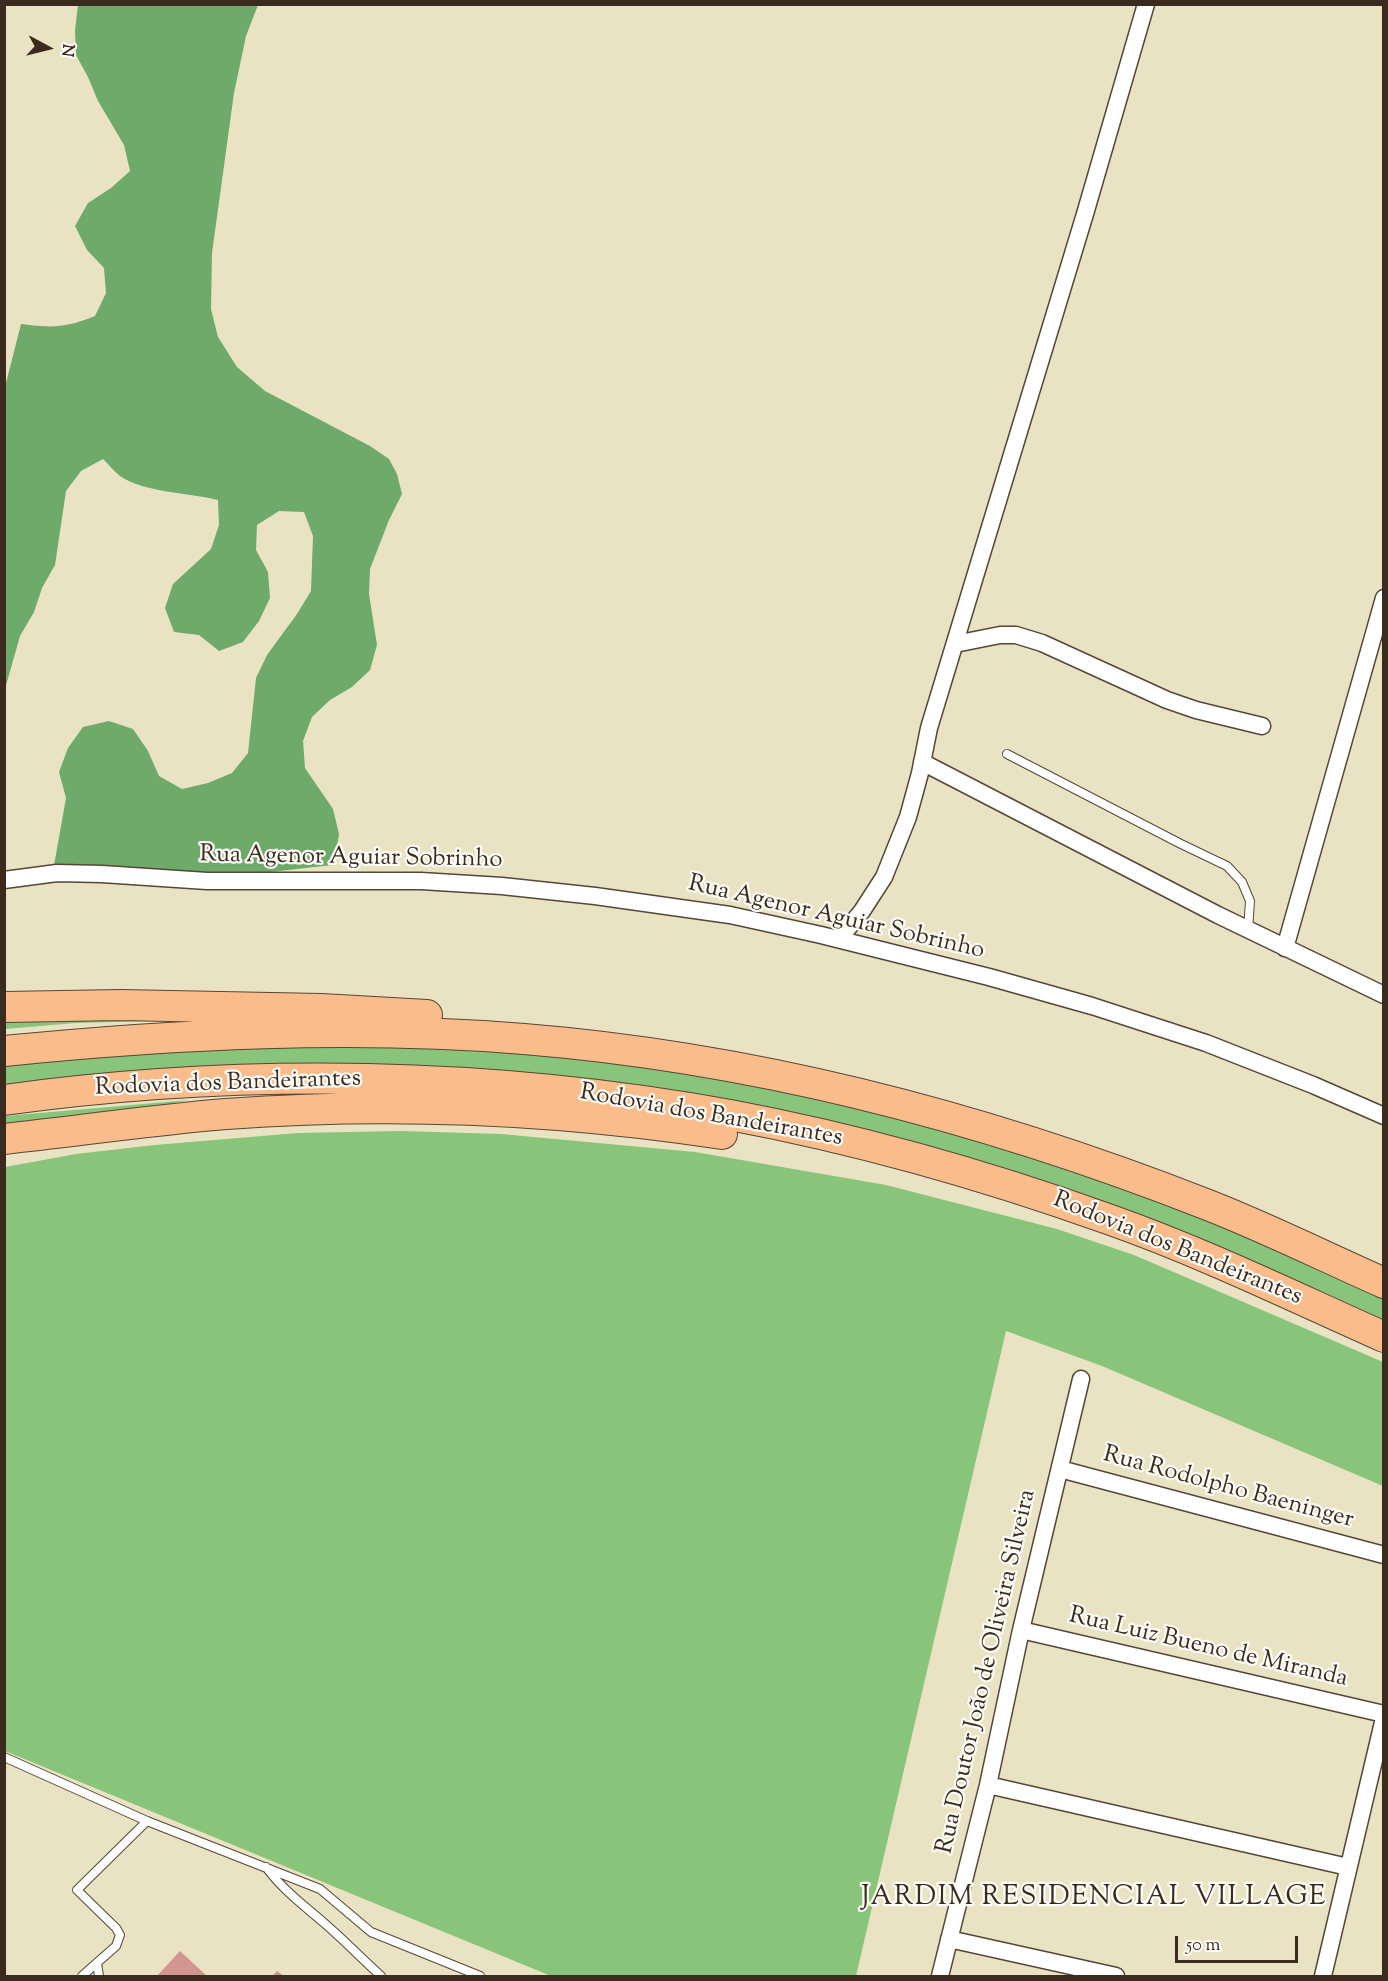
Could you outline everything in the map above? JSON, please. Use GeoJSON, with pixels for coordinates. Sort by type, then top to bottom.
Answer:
{"type":"FeatureCollection","features":[{"type":"Feature","properties":{"kind":"highway"},"geometry":{"type":"LineString","coordinates":[[4,1007],[121,1005],[321,1009],[517,1022],[701,1048],[841,1076],[963,1110],[1043,1147]]}},
{"type":"Feature","properties":{"kind":"highway","name":"Rodovia dos Bandeirantes"},"geometry":{"type":"LineString","coordinates":[[4,1051],[128,1041],[305,1033],[448,1034],[528,1039],[668,1056],[765,1072],[912,1107],[974,1124],[1043,1147],[1208,1205],[1383,1283]]}},
{"type":"Feature","properties":{"kind":"highway","name":"Rodovia dos Bandeirantes"},"geometry":{"type":"LineString","coordinates":[[4,1100],[159,1085],[372,1079],[456,1082],[550,1090],[729,1115],[945,1166],[1108,1219],[1258,1279],[1383,1337]]}},
{"type":"Feature","properties":{"kind":"highway"},"geometry":{"type":"LineString","coordinates":[[4,1138],[226,1114],[340,1110],[470,1110],[588,1118],[695,1130],[862,1159],[1015,1202],[1104,1231],[1196,1266],[1383,1350]]}},
{"type":"Feature","properties":{"kind":"highway"},"geometry":{"type":"LineString","coordinates":[[4,1154],[106,1128]]}},
{"type":"Feature","properties":{"kind":"street"},"geometry":{"type":"LineString","coordinates":[[839,939],[862,911],[884,877],[908,817],[929,728],[1082,225],[1146,4]]}},
{"type":"Feature","properties":{"kind":"street"},"geometry":{"type":"LineString","coordinates":[[1285,948],[1383,598]]}},
{"type":"Feature","properties":{"kind":"street"},"geometry":{"type":"LineString","coordinates":[[955,644],[1000,635],[1016,635],[1042,643],[1167,700],[1196,710],[1262,726]]}},
{"type":"Feature","properties":{"kind":"street"},"geometry":{"type":"LineString","coordinates":[[922,762],[1248,930],[1379,993],[1383,976]]}},
{"type":"Feature","properties":{"kind":"street","name":"Rua Agenor Aguiar Sobrinho"},"geometry":{"type":"LineString","coordinates":[[4,880],[57,873],[207,881],[421,881],[501,886],[595,896],[730,915],[839,939],[1092,1006],[1206,1044],[1313,1085],[1383,1116]]}},
{"type":"Feature","properties":{"kind":"street","name":"Rua Doutor João de Oliveira Silveira"},"geometry":{"type":"LineString","coordinates":[[940,1977],[988,1785],[1081,1379]]}},
{"type":"Feature","properties":{"kind":"street","name":"Rua Rodolpho Baeninger"},"geometry":{"type":"LineString","coordinates":[[1060,1469],[1383,1555]]}},
{"type":"Feature","properties":{"kind":"street","name":"Rua Luiz Bueno de Miranda"},"geometry":{"type":"LineString","coordinates":[[1022,1630],[1383,1716]]}},
{"type":"Feature","properties":{"kind":"street"},"geometry":{"type":"LineString","coordinates":[[1323,1977],[1383,1716]]}},
{"type":"Feature","properties":{"kind":"street"},"geometry":{"type":"LineString","coordinates":[[988,1785],[1348,1867]]}},
{"type":"Feature","properties":{"kind":"street"},"geometry":{"type":"LineString","coordinates":[[949,1939],[1116,1977]]}},
{"type":"Feature","properties":{"kind":"lane"},"geometry":{"type":"LineString","coordinates":[[1007,754],[1227,866],[1242,882],[1250,901],[1248,930]]}},
{"type":"Feature","properties":{"kind":"lane"},"geometry":{"type":"LineString","coordinates":[[4,1757],[147,1821],[320,1889],[371,1932],[480,1977]]}},
{"type":"Feature","properties":{"kind":"lane"},"geometry":{"type":"LineString","coordinates":[[82,1977],[116,1946],[120,1935],[116,1928],[77,1890],[147,1821]]}},
{"type":"Feature","properties":{"kind":"lane"},"geometry":{"type":"LineString","coordinates":[[266,1866],[276,1881],[290,1895],[325,1923],[381,1977]]}},
{"type":"Feature","properties":{"kind":"lane"},"geometry":{"type":"LineString","coordinates":[[97,1963],[99,1977]]}},
{"type":"Feature","properties":{"kind":"green space"},"geometry":{"type":"Polygon","coordinates":[[[78,5],[258,5],[246,36],[234,93],[212,253],[211,309],[218,337],[237,367],[265,391],[370,446],[389,459],[397,474],[402,494],[370,569],[369,594],[377,645],[370,670],[352,687],[330,700],[312,717],[303,741],[305,768],[333,809],[339,834],[332,865],[219,878],[53,871],[66,798],[59,772],[68,748],[83,727],[109,721],[133,729],[148,751],[159,776],[182,789],[208,783],[232,773],[248,753],[256,678],[267,655],[311,591],[313,536],[304,512],[279,511],[257,525],[256,550],[268,572],[270,598],[259,621],[243,642],[219,651],[199,635],[174,632],[165,608],[173,584],[211,549],[219,525],[218,500],[141,486],[120,476],[103,459],[81,471],[66,491],[55,565],[42,588],[34,612],[20,636],[5,689],[5,387],[21,324],[59,326],[95,316],[106,293],[104,268],[87,250],[75,226],[88,203],[111,188],[130,171],[124,145],[98,101],[76,55],[75,30],[78,5]]]}},
{"type":"Feature","properties":{"kind":"green space"},"geometry":{"type":"Polygon","coordinates":[[[61,1018],[153,1021],[76,1023],[5,1029],[5,1020],[61,1018]]]}},
{"type":"Feature","properties":{"kind":"green space"},"geometry":{"type":"Polygon","coordinates":[[[384,1039],[562,1051],[839,1097],[1129,1184],[1383,1293],[1383,1325],[1234,1257],[662,1095],[5,1090],[5,1058],[384,1039]]]}},
{"type":"Feature","properties":{"kind":"green space"},"geometry":{"type":"Polygon","coordinates":[[[189,1100],[113,1116],[5,1129],[5,1116],[189,1100]]]}},
{"type":"Feature","properties":{"kind":"green space"},"geometry":{"type":"Polygon","coordinates":[[[401,1131],[501,1134],[695,1152],[886,1185],[1057,1229],[1134,1255],[1383,1362],[1383,1486],[1102,1366],[1006,1331],[856,1976],[551,1976],[5,1751],[5,1167],[76,1154],[155,1145],[298,1133],[401,1131]]]}},
{"type":"Feature","properties":{"kind":"building"},"geometry":{"type":"Polygon","coordinates":[[[180,1951],[207,1976],[157,1976],[180,1951]]]}},
{"type":"Feature","properties":{"kind":"building"},"geometry":{"type":"Polygon","coordinates":[[[277,1971],[284,1976],[272,1976],[277,1971]]]}},
{"type":"Feature","properties":{"kind":"district","name":"JARDIM RESIDENCIAL VILLAGE"},"geometry":{"type":"Point","coordinates":[1094,1899]}}]}
